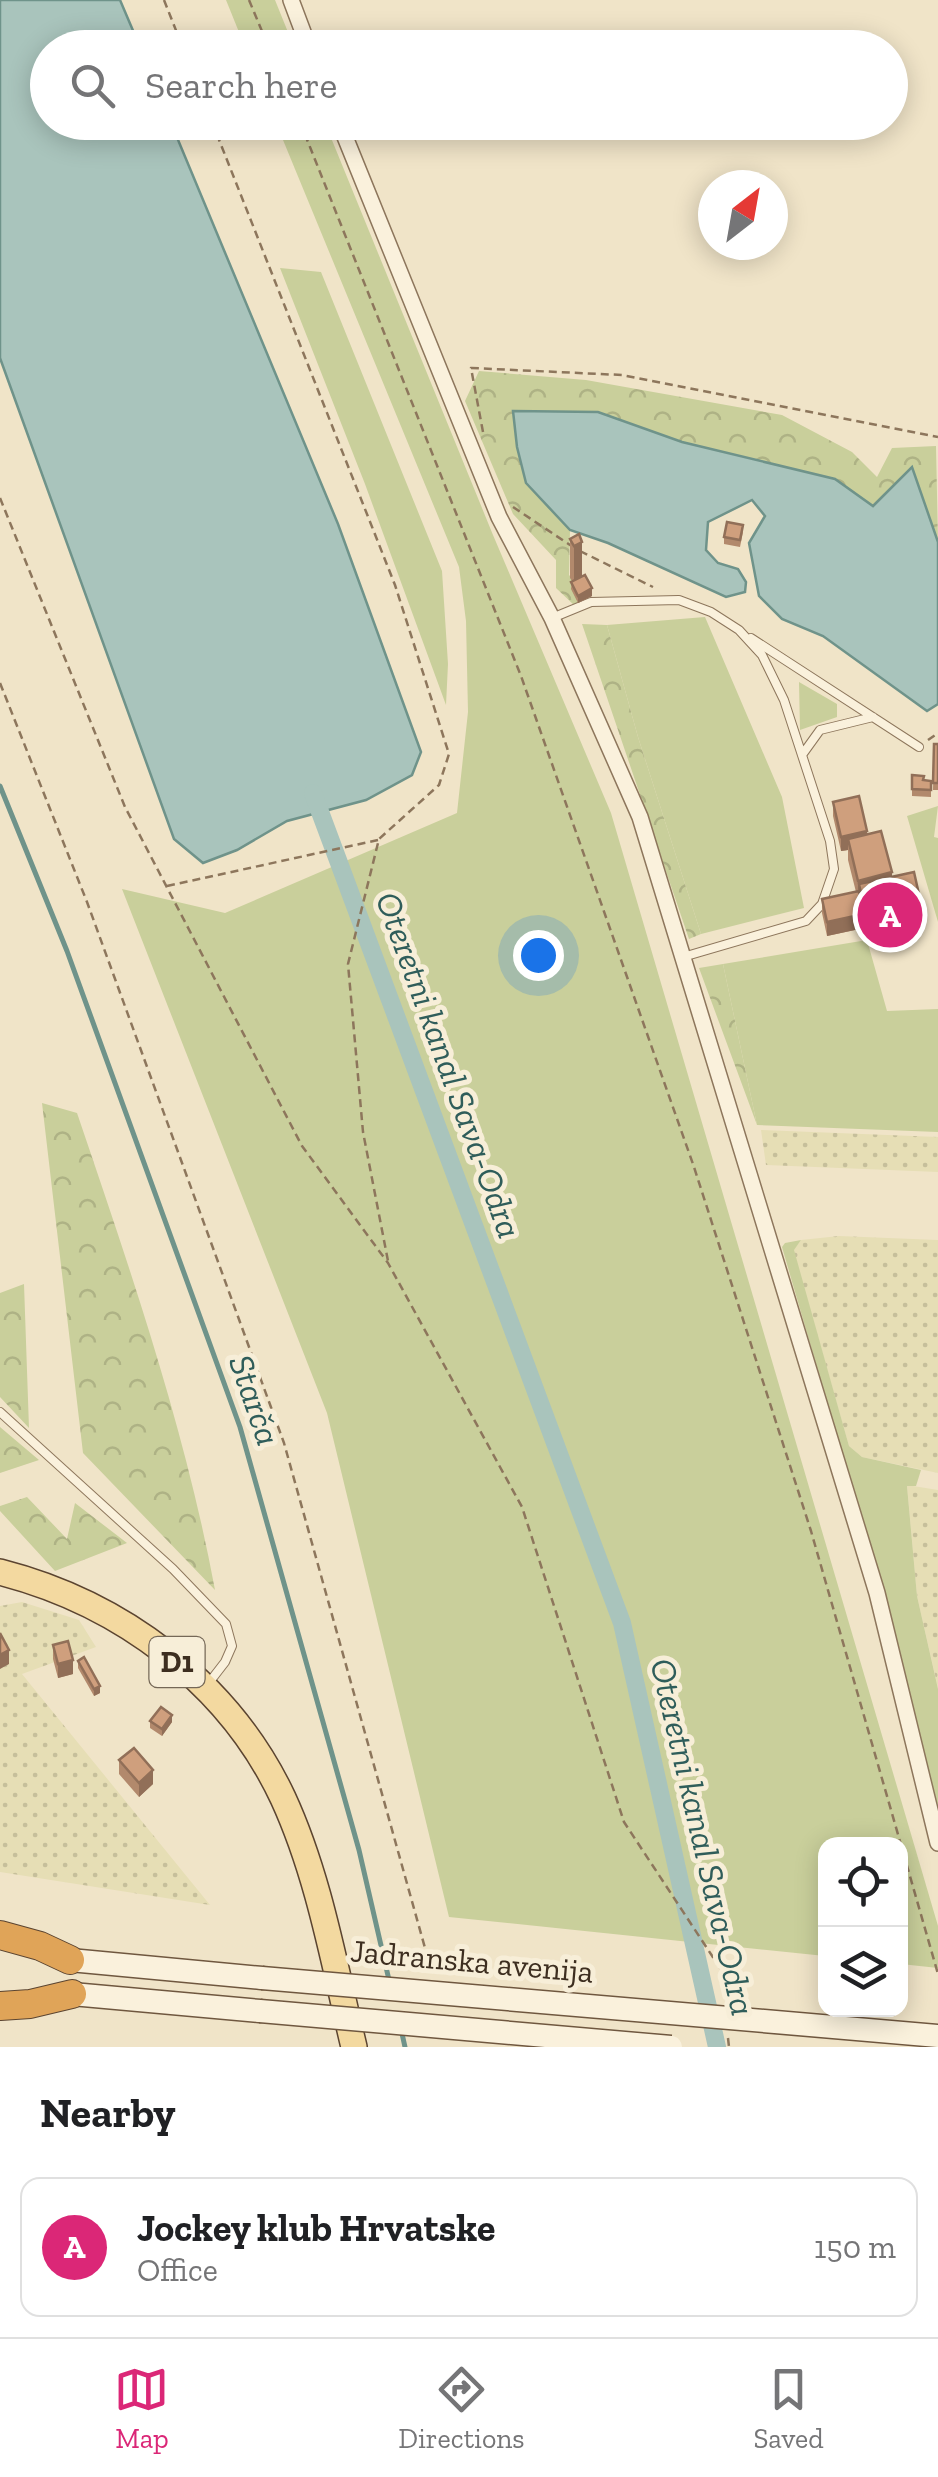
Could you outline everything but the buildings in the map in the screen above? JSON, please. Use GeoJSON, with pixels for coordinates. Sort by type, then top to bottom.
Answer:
{"type":"FeatureCollection","features":[{"type":"Feature","properties":{"kind":"highway"},"geometry":{"type":"LineString","coordinates":[[0,1935],[40,1946],[70,1960]]}},
{"type":"Feature","properties":{"kind":"highway","name":"Jadranska avenija"},"geometry":{"type":"LineString","coordinates":[[0,1954],[70,1960]]}},
{"type":"Feature","properties":{"kind":"highway"},"geometry":{"type":"LineString","coordinates":[[0,1988],[72,1994]]}},
{"type":"Feature","properties":{"kind":"highway"},"geometry":{"type":"LineString","coordinates":[[0,2006],[72,1994]]}},
{"type":"Feature","properties":{"kind":"main road","name":"D1"},"geometry":{"type":"LineString","coordinates":[[0,1572],[88,1602],[161,1648],[205,1688],[246,1736],[266,1766],[294,1823],[316,1891],[354,2047]]}},
{"type":"Feature","properties":{"kind":"main road","name":"Jadranska avenija"},"geometry":{"type":"LineString","coordinates":[[70,1960],[938,2036]]}},
{"type":"Feature","properties":{"kind":"main road"},"geometry":{"type":"LineString","coordinates":[[72,1994],[671,2047]]}},
{"type":"Feature","properties":{"kind":"street"},"geometry":{"type":"LineString","coordinates":[[291,0],[303,30]]}},
{"type":"Feature","properties":{"kind":"street"},"geometry":{"type":"LineString","coordinates":[[346,140],[500,517],[552,618],[640,817],[877,1593],[938,1842]]}},
{"type":"Feature","properties":{"kind":"lane"},"geometry":{"type":"LineString","coordinates":[[552,618],[591,602],[680,600],[711,612],[919,747]]}},
{"type":"Feature","properties":{"kind":"lane"},"geometry":{"type":"LineString","coordinates":[[683,957],[806,921],[822,904],[834,869],[830,841],[784,700],[762,655],[739,630]]}},
{"type":"Feature","properties":{"kind":"lane"},"geometry":{"type":"LineString","coordinates":[[802,755],[820,730],[872,716]]}},
{"type":"Feature","properties":{"kind":"lane"},"geometry":{"type":"LineString","coordinates":[[0,1412],[173,1569],[226,1624],[232,1646],[217,1675],[205,1688]]}},
{"type":"Feature","properties":{"kind":"path"},"geometry":{"type":"LineString","coordinates":[[164,0],[176,30]]}},
{"type":"Feature","properties":{"kind":"path"},"geometry":{"type":"LineString","coordinates":[[250,0],[262,30]]}},
{"type":"Feature","properties":{"kind":"path"},"geometry":{"type":"LineString","coordinates":[[166,886],[379,839],[440,785],[449,754],[395,585],[219,140]]}},
{"type":"Feature","properties":{"kind":"path"},"geometry":{"type":"LineString","coordinates":[[307,140],[522,676],[694,1167],[811,1530],[938,1974]]}},
{"type":"Feature","properties":{"kind":"path"},"geometry":{"type":"LineString","coordinates":[[485,442],[471,368],[622,375],[938,437]]}},
{"type":"Feature","properties":{"kind":"path"},"geometry":{"type":"LineString","coordinates":[[0,498],[125,807],[302,1146],[388,1263],[522,1508],[624,1822],[724,1974],[726,2010]]}},
{"type":"Feature","properties":{"kind":"path"},"geometry":{"type":"LineString","coordinates":[[508,504],[575,549],[680,600]]}},
{"type":"Feature","properties":{"kind":"path"},"geometry":{"type":"LineString","coordinates":[[0,683],[87,902],[284,1443],[432,1972]]}},
{"type":"Feature","properties":{"kind":"path"},"geometry":{"type":"LineString","coordinates":[[379,839],[348,964],[363,1132],[388,1263]]}},
{"type":"Feature","properties":{"kind":"path"},"geometry":{"type":"LineString","coordinates":[[728,2029],[729,2047]]}},
{"type":"Feature","properties":{"kind":"shaded area"},"geometry":{"type":"Polygon","coordinates":[[[761,1130],[938,1137],[938,1172],[766,1165],[761,1130]]]}},
{"type":"Feature","properties":{"kind":"shaded area"},"geometry":{"type":"Polygon","coordinates":[[[839,1236],[938,1240],[938,1473],[862,1457],[849,1446],[793,1250],[801,1240],[839,1236]]]}},
{"type":"Feature","properties":{"kind":"shaded area"},"geometry":{"type":"Polygon","coordinates":[[[907,1485],[938,1490],[938,1688],[917,1596],[907,1485]]]}},
{"type":"Feature","properties":{"kind":"shaded area"},"geometry":{"type":"Polygon","coordinates":[[[22,1602],[79,1620],[96,1647],[22,1674],[210,1905],[0,1872],[0,1606],[22,1602]]]}},
{"type":"Feature","properties":{"kind":"green space"},"geometry":{"type":"Polygon","coordinates":[[[226,0],[275,0],[287,30],[238,30],[226,0]]]}},
{"type":"Feature","properties":{"kind":"green space"},"geometry":{"type":"Polygon","coordinates":[[[283,140],[332,140],[611,813],[938,1926],[938,1968],[908,1965],[908,1837],[818,1837],[818,1955],[449,1917],[327,1413],[122,889],[225,913],[457,813],[468,712],[466,621],[459,567],[283,140]]]}},
{"type":"Feature","properties":{"kind":"green space"},"geometry":{"type":"Polygon","coordinates":[[[280,268],[321,272],[442,571],[448,664],[446,705],[365,484],[280,268]]]}},
{"type":"Feature","properties":{"kind":"green space"},"geometry":{"type":"Polygon","coordinates":[[[479,371],[586,380],[782,415],[852,452],[877,477],[892,448],[936,446],[938,542],[912,467],[873,507],[835,479],[682,442],[598,412],[514,411],[526,483],[570,530],[569,575],[588,594],[575,606],[556,588],[556,560],[513,514],[465,401],[479,371]]]}},
{"type":"Feature","properties":{"kind":"green space"},"geometry":{"type":"Polygon","coordinates":[[[705,617],[782,797],[804,908],[701,934],[607,625],[705,617]]]}},
{"type":"Feature","properties":{"kind":"green space"},"geometry":{"type":"Polygon","coordinates":[[[582,624],[607,625],[701,934],[689,939],[582,624]]]}},
{"type":"Feature","properties":{"kind":"green space"},"geometry":{"type":"Polygon","coordinates":[[[799,682],[837,704],[837,717],[800,730],[799,682]]]}},
{"type":"Feature","properties":{"kind":"green space"},"geometry":{"type":"Polygon","coordinates":[[[938,806],[934,837],[938,838],[938,922],[907,816],[938,806]]]}},
{"type":"Feature","properties":{"kind":"green space"},"geometry":{"type":"Polygon","coordinates":[[[867,940],[887,1011],[938,1009],[938,1132],[757,1125],[723,964],[867,940]]]}},
{"type":"Feature","properties":{"kind":"green space"},"geometry":{"type":"Polygon","coordinates":[[[723,964],[757,1125],[699,968],[723,964]]]}},
{"type":"Feature","properties":{"kind":"green space"},"geometry":{"type":"Polygon","coordinates":[[[42,1103],[77,1113],[172,1409],[215,1590],[83,1453],[42,1103]]]}},
{"type":"Feature","properties":{"kind":"green space"},"geometry":{"type":"Polygon","coordinates":[[[801,1240],[794,1250],[849,1446],[862,1457],[921,1470],[916,1486],[907,1486],[917,1596],[938,1689],[938,1806],[782,1247],[801,1240]]]}},
{"type":"Feature","properties":{"kind":"green space"},"geometry":{"type":"Polygon","coordinates":[[[24,1284],[29,1428],[0,1397],[0,1293],[24,1284]]]}},
{"type":"Feature","properties":{"kind":"green space"},"geometry":{"type":"Polygon","coordinates":[[[0,1427],[39,1460],[0,1473],[0,1427]]]}},
{"type":"Feature","properties":{"kind":"green space"},"geometry":{"type":"Polygon","coordinates":[[[27,1497],[67,1539],[75,1503],[127,1543],[55,1571],[0,1511],[0,1506],[27,1497]]]}},
{"type":"Feature","properties":{"kind":"water"},"geometry":{"type":"Polygon","coordinates":[[[0,0],[120,0],[133,30],[30,30],[30,140],[178,140],[338,524],[421,752],[412,775],[366,800],[287,821],[237,850],[203,863],[174,839],[0,358],[0,0]]]}},
{"type":"Feature","properties":{"kind":"water"},"geometry":{"type":"Polygon","coordinates":[[[513,411],[598,412],[682,442],[835,479],[873,506],[912,467],[938,542],[938,704],[927,711],[823,636],[782,619],[759,596],[749,543],[765,516],[752,500],[708,522],[706,550],[718,563],[738,569],[746,582],[745,592],[726,597],[608,543],[570,530],[526,483],[513,411]]]}},
{"type":"Feature","properties":{"kind":"waterway","name":"Starča"},"geometry":{"type":"LineString","coordinates":[[0,786],[67,951],[240,1427],[359,1850],[389,1980]]}},
{"type":"Feature","properties":{"kind":"waterway","name":"Oteretni kanal Sava-Odra"},"geometry":{"type":"LineString","coordinates":[[313,793],[622,1623],[717,2047]]}},
{"type":"Feature","properties":{"kind":"waterway","name":"Starča"},"geometry":{"type":"LineString","coordinates":[[401,2029],[405,2047]]}},
{"type":"Feature","properties":{"kind":"place","name":"Jockey klub Hrvatske"},"geometry":{"type":"Point","coordinates":[890,915]}}]}
